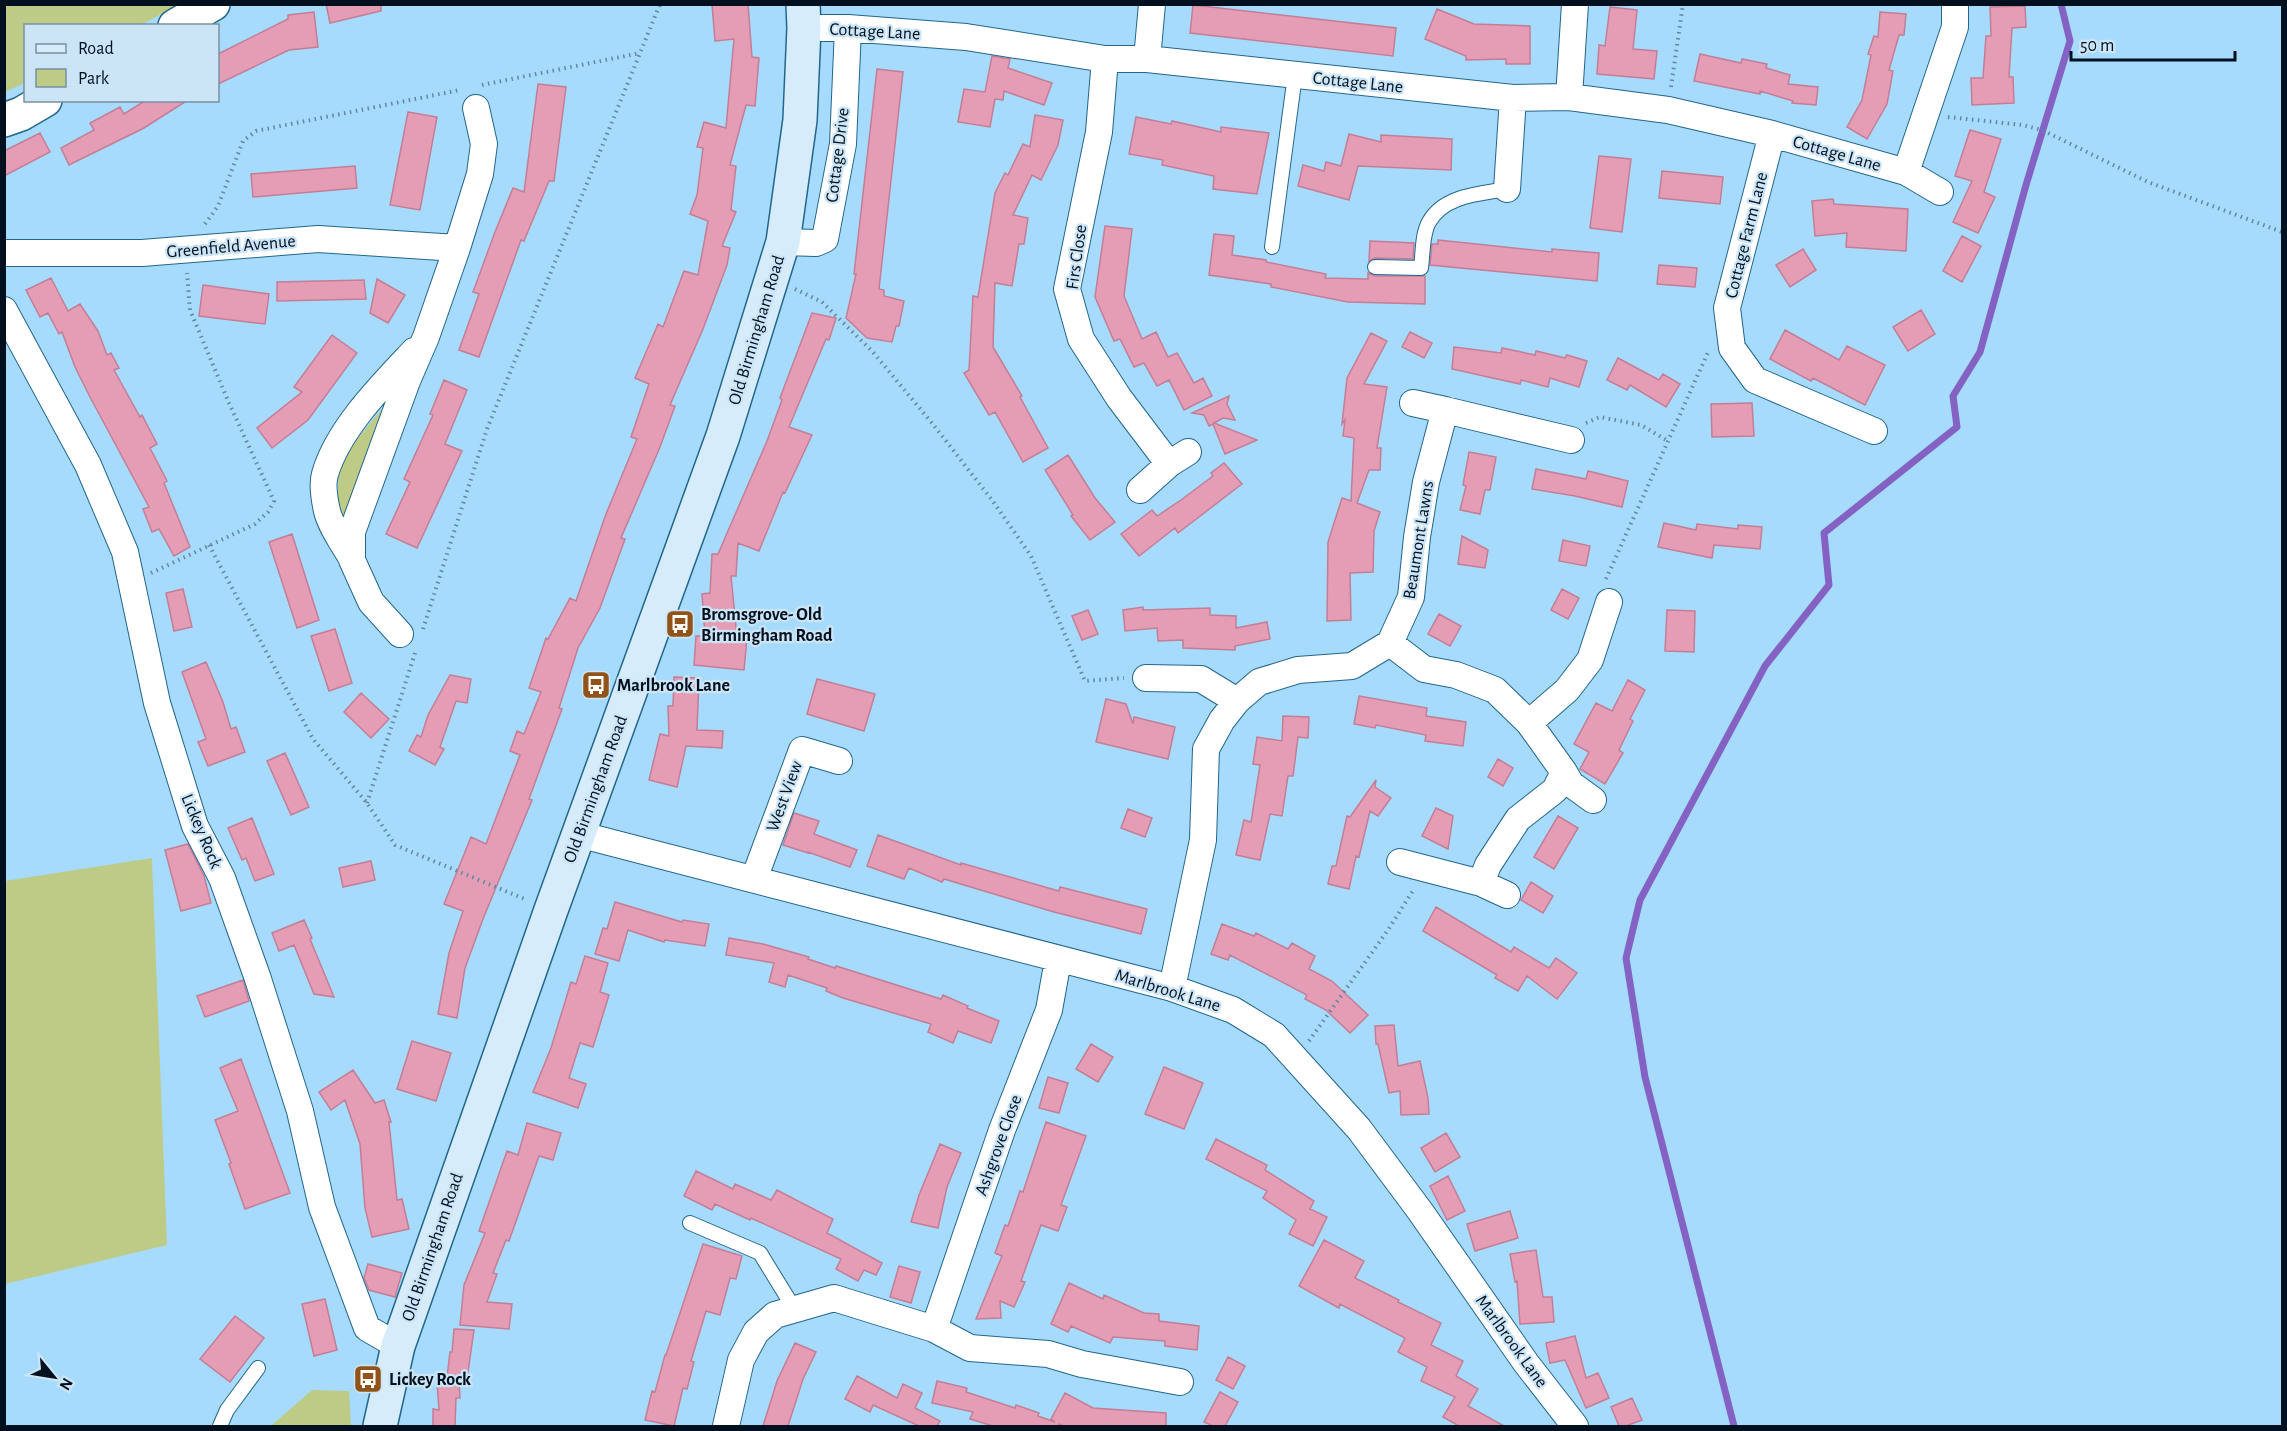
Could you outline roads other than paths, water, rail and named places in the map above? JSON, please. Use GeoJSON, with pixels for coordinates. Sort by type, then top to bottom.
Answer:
{"type":"FeatureCollection","features":[{"type":"Feature","properties":{"kind":"main road","name":"Old Birmingham Road"},"geometry":{"type":"LineString","coordinates":[[380,1426],[398,1346],[578,834],[723,436],[772,279],[783,242],[801,120],[803,16]]}},
{"type":"Feature","properties":{"kind":"street"},"geometry":{"type":"LineString","coordinates":[[178,24],[213,4]]}},
{"type":"Feature","properties":{"kind":"street"},"geometry":{"type":"LineString","coordinates":[[1147,59],[1152,4]]}},
{"type":"Feature","properties":{"kind":"street"},"geometry":{"type":"LineString","coordinates":[[1569,97],[1575,4]]}},
{"type":"Feature","properties":{"kind":"street","name":"Cottage Lane"},"geometry":{"type":"LineString","coordinates":[[1906,172],[1956,27],[1955,4]]}},
{"type":"Feature","properties":{"kind":"street","name":"Cottage Lane"},"geometry":{"type":"LineString","coordinates":[[803,16],[848,28],[966,37],[1104,59],[1147,59],[1513,98],[1569,97],[1668,110],[1772,134],[1906,172],[1940,192]]}},
{"type":"Feature","properties":{"kind":"street","name":"Cottage Drive"},"geometry":{"type":"LineString","coordinates":[[783,242],[816,243],[825,239],[843,144],[848,28]]}},
{"type":"Feature","properties":{"kind":"street","name":"Firs Close"},"geometry":{"type":"LineString","coordinates":[[1104,59],[1099,132],[1067,289],[1081,339],[1119,398],[1178,458],[1140,490]]}},
{"type":"Feature","properties":{"kind":"street"},"geometry":{"type":"LineString","coordinates":[[352,560],[352,532],[426,337],[480,174],[484,144],[473,94]]}},
{"type":"Feature","properties":{"kind":"street"},"geometry":{"type":"LineString","coordinates":[[1507,189],[1513,98]]}},
{"type":"Feature","properties":{"kind":"street"},"geometry":{"type":"LineString","coordinates":[[4,120],[21,114],[42,102]]}},
{"type":"Feature","properties":{"kind":"street","name":"Cottage Farm Lane"},"geometry":{"type":"LineString","coordinates":[[1772,134],[1727,308],[1732,348],[1755,380],[1874,431]]}},
{"type":"Feature","properties":{"kind":"street","name":"Greenfield Avenue"},"geometry":{"type":"LineString","coordinates":[[4,253],[142,253],[318,239],[457,248]]}},
{"type":"Feature","properties":{"kind":"street","name":"Lickey Rock"},"geometry":{"type":"LineString","coordinates":[[4,310],[88,465],[125,552],[157,703],[195,826],[222,878],[257,976],[300,1111],[322,1207],[367,1328],[398,1346]]}},
{"type":"Feature","properties":{"kind":"street"},"geometry":{"type":"LineString","coordinates":[[413,637],[371,602],[327,512],[324,477],[333,452],[348,429],[381,386],[426,337]]}},
{"type":"Feature","properties":{"kind":"street"},"geometry":{"type":"LineString","coordinates":[[1413,403],[1445,410],[1547,423],[1571,440]]}},
{"type":"Feature","properties":{"kind":"street","name":"Beaumont Lawns"},"geometry":{"type":"LineString","coordinates":[[1390,643],[1411,597],[1417,537],[1426,482],[1445,410]]}},
{"type":"Feature","properties":{"kind":"street"},"geometry":{"type":"LineString","coordinates":[[1528,723],[1567,690],[1590,660],[1609,602]]}},
{"type":"Feature","properties":{"kind":"street"},"geometry":{"type":"LineString","coordinates":[[1172,988],[1203,840],[1206,749],[1222,720],[1237,701],[1260,682],[1298,670],[1352,666],[1390,643],[1424,669],[1456,675],[1495,690],[1528,723],[1571,784],[1593,800]]}},
{"type":"Feature","properties":{"kind":"street"},"geometry":{"type":"LineString","coordinates":[[1146,678],[1201,679],[1237,701]]}},
{"type":"Feature","properties":{"kind":"street","name":"West View"},"geometry":{"type":"LineString","coordinates":[[753,879],[802,750],[839,761]]}},
{"type":"Feature","properties":{"kind":"street"},"geometry":{"type":"LineString","coordinates":[[1481,883],[1488,865],[1518,819],[1555,790],[1564,772]]}},
{"type":"Feature","properties":{"kind":"street","name":"Marlbrook Lane"},"geometry":{"type":"LineString","coordinates":[[578,834],[1172,988],[1233,1010],[1274,1035],[1359,1129],[1420,1211],[1526,1363],[1575,1426]]}},
{"type":"Feature","properties":{"kind":"street"},"geometry":{"type":"LineString","coordinates":[[1400,862],[1481,883],[1507,895]]}},
{"type":"Feature","properties":{"kind":"street","name":"Ashgrove Close"},"geometry":{"type":"LineString","coordinates":[[934,1329],[1002,1130],[1049,1010],[1058,960]]}},
{"type":"Feature","properties":{"kind":"street"},"geometry":{"type":"LineString","coordinates":[[726,1426],[741,1360],[756,1332],[775,1315],[834,1298],[934,1329],[970,1348],[1048,1354],[1082,1364],[1180,1382]]}},
{"type":"Feature","properties":{"kind":"lane"},"geometry":{"type":"LineString","coordinates":[[1272,247],[1295,75]]}},
{"type":"Feature","properties":{"kind":"lane"},"geometry":{"type":"LineString","coordinates":[[1375,267],[1421,268],[1428,224],[1441,206],[1468,196],[1507,189]]}},
{"type":"Feature","properties":{"kind":"lane"},"geometry":{"type":"LineString","coordinates":[[690,1223],[760,1253],[795,1310]]}},
{"type":"Feature","properties":{"kind":"lane"},"geometry":{"type":"LineString","coordinates":[[220,1426],[227,1410],[258,1368]]}},
{"type":"Feature","properties":{"kind":"waterway"},"geometry":{"type":"LineString","coordinates":[[1734,1426],[1645,1077],[1626,958],[1640,900],[1765,666],[1829,585],[1824,533],[1957,427],[1953,396],[1980,352],[2026,185],[2070,41],[2061,4]]}},
{"type":"Feature","properties":{"kind":"place","name":"Bromsgrove- Old Birmingham Road"},"geometry":{"type":"Point","coordinates":[680,624]}},
{"type":"Feature","properties":{"kind":"place","name":"Marlbrook Lane"},"geometry":{"type":"Point","coordinates":[596,685]}},
{"type":"Feature","properties":{"kind":"place","name":"Lickey Rock"},"geometry":{"type":"Point","coordinates":[368,1379]}}]}
